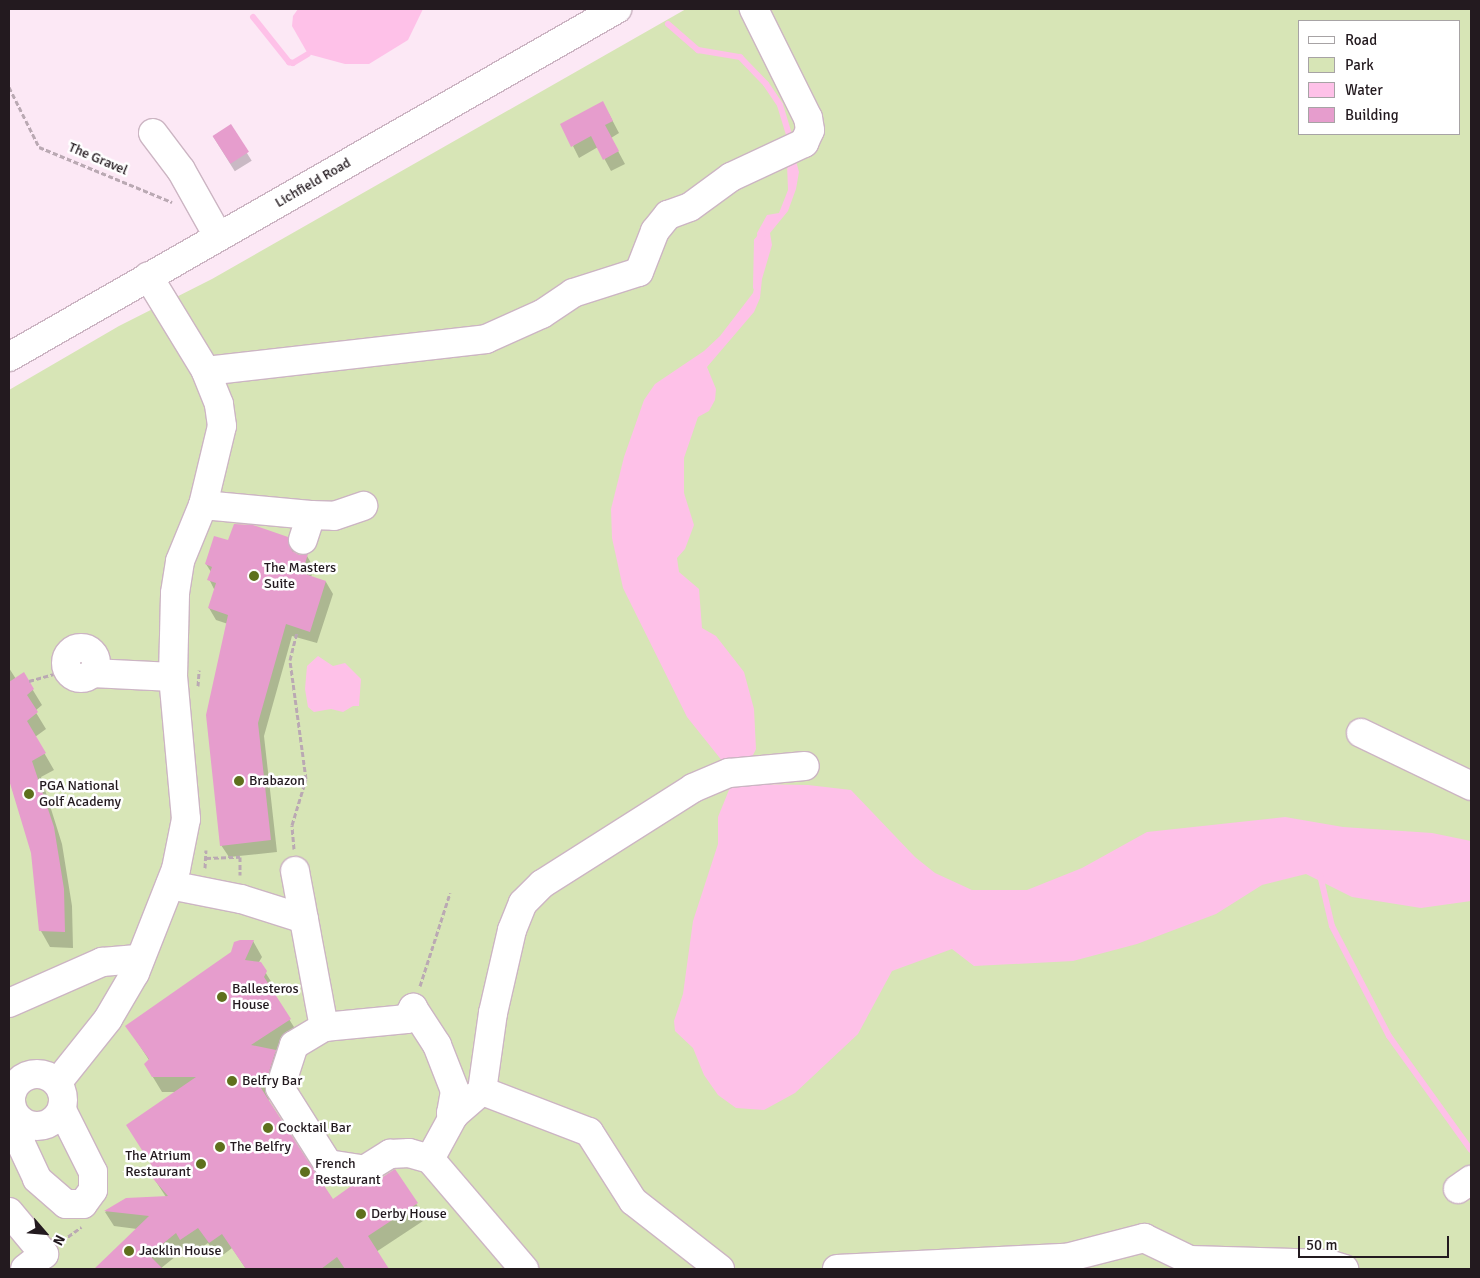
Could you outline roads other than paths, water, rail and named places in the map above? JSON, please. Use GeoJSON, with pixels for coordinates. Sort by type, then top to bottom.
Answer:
{"type":"FeatureCollection","features":[{"type":"Feature","properties":{"kind":"main road","name":"Lichfield Road"},"geometry":{"type":"LineString","coordinates":[[9,357],[617,9]]}},
{"type":"Feature","properties":{"kind":"main road"},"geometry":{"type":"LineString","coordinates":[[206,371],[493,337],[542,314],[573,293],[639,272],[655,231],[668,215],[690,207],[731,178],[794,147],[810,130],[808,118],[754,9]]}},
{"type":"Feature","properties":{"kind":"main road"},"geometry":{"type":"LineString","coordinates":[[153,133],[181,170],[218,236]]}},
{"type":"Feature","properties":{"kind":"main road"},"geometry":{"type":"LineString","coordinates":[[57,1083],[108,1019],[140,959],[170,885],[186,819],[173,677],[175,592],[182,556],[202,505],[222,426],[219,404],[206,371],[148,276]]}},
{"type":"Feature","properties":{"kind":"main road"},"geometry":{"type":"LineString","coordinates":[[202,505],[307,527],[363,506]]}},
{"type":"Feature","properties":{"kind":"main road"},"geometry":{"type":"LineString","coordinates":[[80,672],[173,677]]}},
{"type":"Feature","properties":{"kind":"main road"},"geometry":{"type":"LineString","coordinates":[[1362,732],[1471,786]]}},
{"type":"Feature","properties":{"kind":"main road"},"geometry":{"type":"LineString","coordinates":[[430,1159],[473,1095],[512,930],[523,904],[542,884],[669,802],[742,771],[805,766]]}},
{"type":"Feature","properties":{"kind":"main road"},"geometry":{"type":"LineString","coordinates":[[295,872],[328,1020]]}},
{"type":"Feature","properties":{"kind":"main road"},"geometry":{"type":"LineString","coordinates":[[170,885],[241,900],[304,919]]}},
{"type":"Feature","properties":{"kind":"main road"},"geometry":{"type":"LineString","coordinates":[[9,1003],[102,962],[140,959]]}},
{"type":"Feature","properties":{"kind":"main road"},"geometry":{"type":"LineString","coordinates":[[524,1269],[430,1159],[409,1153],[390,1154],[364,1170],[328,1164],[280,1088],[294,1045],[328,1020],[407,1019],[414,1008],[473,1095],[589,1132],[633,1202],[720,1269]]}},
{"type":"Feature","properties":{"kind":"main road"},"geometry":{"type":"LineString","coordinates":[[44,1074],[57,1083],[63,1099],[62,1110],[93,1172],[93,1190],[83,1204],[66,1204],[37,1179],[21,1144],[15,1103],[44,1074]]}},
{"type":"Feature","properties":{"kind":"main road"},"geometry":{"type":"LineString","coordinates":[[15,1103],[48,1124],[62,1110]]}},
{"type":"Feature","properties":{"kind":"main road"},"geometry":{"type":"LineString","coordinates":[[9,1212],[35,1262]]}},
{"type":"Feature","properties":{"kind":"main road"},"geometry":{"type":"LineString","coordinates":[[837,1269],[1069,1263],[1144,1238],[1190,1260],[1328,1264],[1344,1269]]}},
{"type":"Feature","properties":{"kind":"water"},"geometry":{"type":"Polygon","coordinates":[[[298,9],[423,9],[408,40],[369,64],[345,64],[308,54],[292,26],[293,16],[298,9]]]}},
{"type":"Feature","properties":{"kind":"water"},"geometry":{"type":"Polygon","coordinates":[[[796,161],[799,172],[796,189],[788,211],[770,233],[772,245],[762,279],[760,298],[754,312],[707,367],[716,389],[715,400],[709,411],[698,417],[684,458],[684,493],[694,525],[685,549],[677,558],[679,572],[699,589],[702,628],[716,636],[744,672],[754,709],[756,749],[751,759],[752,784],[808,785],[851,790],[915,857],[935,873],[972,890],[1027,890],[1082,868],[1147,832],[1285,817],[1343,827],[1432,833],[1471,841],[1471,901],[1421,908],[1352,897],[1306,874],[1262,885],[1216,914],[1137,944],[1073,961],[974,966],[952,949],[892,971],[858,1034],[795,1093],[764,1110],[736,1108],[718,1095],[704,1075],[693,1048],[675,1031],[674,1021],[683,994],[693,921],[718,844],[718,817],[731,785],[723,762],[687,717],[623,588],[612,538],[611,509],[624,457],[644,400],[655,384],[704,351],[720,336],[753,293],[759,266],[757,233],[767,215],[779,213],[788,190],[787,164],[796,161]]]}},
{"type":"Feature","properties":{"kind":"water"},"geometry":{"type":"Polygon","coordinates":[[[318,656],[333,666],[345,663],[361,679],[359,706],[353,706],[343,712],[331,709],[314,712],[308,707],[305,689],[307,666],[318,656]]]}},
{"type":"Feature","properties":{"kind":"waterway"},"geometry":{"type":"LineString","coordinates":[[253,17],[289,62],[293,63],[308,54]]}},
{"type":"Feature","properties":{"kind":"waterway"},"geometry":{"type":"LineString","coordinates":[[668,24],[698,50],[740,57],[766,84],[780,105],[791,142]]}},
{"type":"Feature","properties":{"kind":"waterway"},"geometry":{"type":"LineString","coordinates":[[756,287],[757,241],[763,233]]}},
{"type":"Feature","properties":{"kind":"waterway"},"geometry":{"type":"LineString","coordinates":[[1320,875],[1332,926],[1389,1036],[1471,1150]]}},
{"type":"Feature","properties":{"kind":"place","name":"The Masters Suite"},"geometry":{"type":"Point","coordinates":[254,576]}},
{"type":"Feature","properties":{"kind":"place","name":"Brabazon"},"geometry":{"type":"Point","coordinates":[239,781]}},
{"type":"Feature","properties":{"kind":"place","name":"PGA National Golf Academy"},"geometry":{"type":"Point","coordinates":[29,794]}},
{"type":"Feature","properties":{"kind":"place","name":"Ballesteros House"},"geometry":{"type":"Point","coordinates":[222,997]}},
{"type":"Feature","properties":{"kind":"place","name":"Belfry Bar"},"geometry":{"type":"Point","coordinates":[232,1081]}},
{"type":"Feature","properties":{"kind":"place","name":"Cocktail Bar"},"geometry":{"type":"Point","coordinates":[268,1128]}},
{"type":"Feature","properties":{"kind":"place","name":"The Belfry"},"geometry":{"type":"Point","coordinates":[220,1147]}},
{"type":"Feature","properties":{"kind":"place","name":"The Atrium Restaurant"},"geometry":{"type":"Point","coordinates":[201,1164]}},
{"type":"Feature","properties":{"kind":"place","name":"French Restaurant"},"geometry":{"type":"Point","coordinates":[305,1172]}},
{"type":"Feature","properties":{"kind":"place","name":"Derby House"},"geometry":{"type":"Point","coordinates":[361,1214]}},
{"type":"Feature","properties":{"kind":"place","name":"Jacklin House"},"geometry":{"type":"Point","coordinates":[129,1251]}}]}
